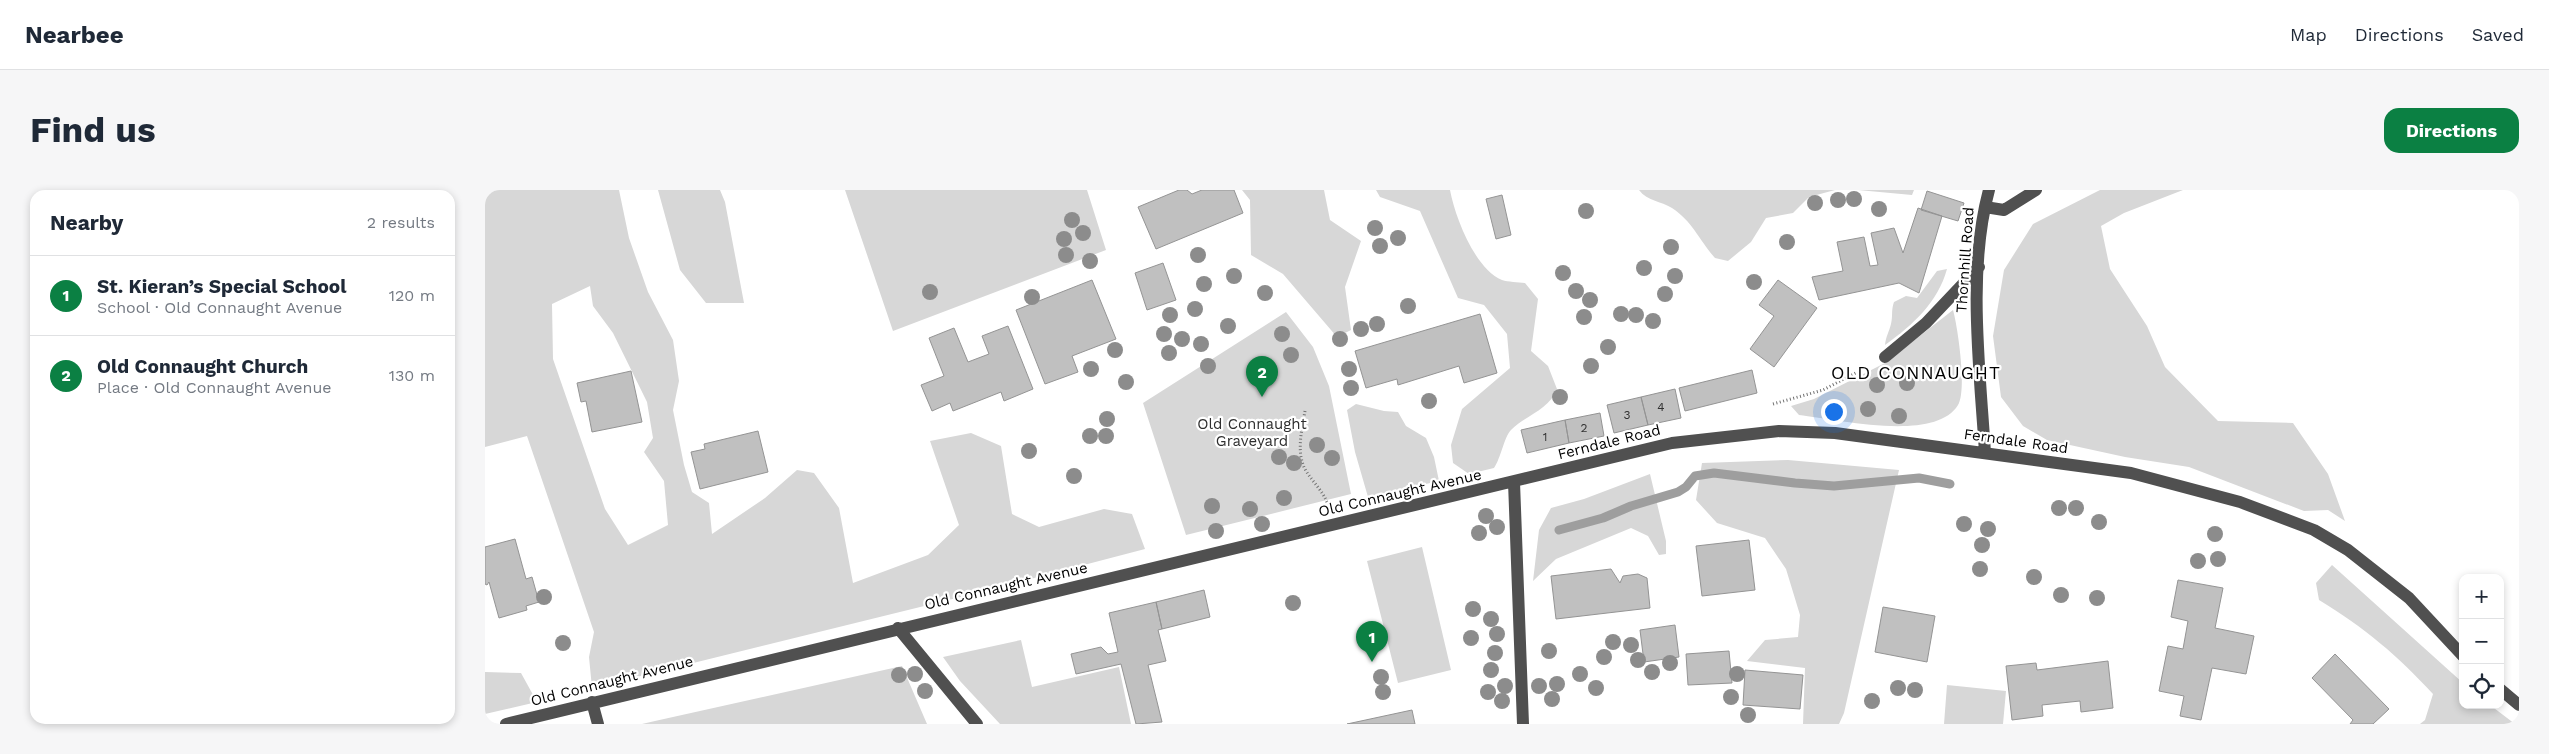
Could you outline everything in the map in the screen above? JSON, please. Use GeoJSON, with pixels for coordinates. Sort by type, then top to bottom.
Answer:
{"type":"FeatureCollection","features":[{"type":"Feature","properties":{"kind":"street","name":"Thornhill Road"},"geometry":{"type":"LineString","coordinates":[[1985,453],[1975,299],[1985,207],[1989,190]]}},
{"type":"Feature","properties":{"kind":"street"},"geometry":{"type":"LineString","coordinates":[[1985,207],[2004,210],[2035,190]]}},
{"type":"Feature","properties":{"kind":"street"},"geometry":{"type":"LineString","coordinates":[[1885,357],[1926,323],[1979,267]]}},
{"type":"Feature","properties":{"kind":"street","name":"Ferndale Road"},"geometry":{"type":"LineString","coordinates":[[1514,482],[1671,443],[1779,430],[1835,433],[2131,473],[2240,502],[2313,530],[2349,550],[2409,598],[2459,652]]}},
{"type":"Feature","properties":{"kind":"street"},"geometry":{"type":"LineString","coordinates":[[1514,482],[1523,724]]}},
{"type":"Feature","properties":{"kind":"street","name":"Old Connaught Avenue"},"geometry":{"type":"LineString","coordinates":[[506,724],[898,628],[1514,482]]}},
{"type":"Feature","properties":{"kind":"street"},"geometry":{"type":"LineString","coordinates":[[898,628],[977,724]]}},
{"type":"Feature","properties":{"kind":"street"},"geometry":{"type":"LineString","coordinates":[[2504,692],[2519,705]]}},
{"type":"Feature","properties":{"kind":"street"},"geometry":{"type":"LineString","coordinates":[[592,702],[598,724]]}},
{"type":"Feature","properties":{"kind":"path"},"geometry":{"type":"LineString","coordinates":[[1773,404],[1823,390],[1885,357]]}},
{"type":"Feature","properties":{"kind":"path"},"geometry":{"type":"LineString","coordinates":[[1305,411],[1300,455],[1305,469],[1324,494],[1334,525]]}},
{"type":"Feature","properties":{"kind":"green space"},"geometry":{"type":"Polygon","coordinates":[[[485,190],[619,190],[629,238],[648,292],[673,340],[679,381],[673,410],[684,465],[692,492],[709,503],[712,534],[765,498],[797,470],[814,473],[839,508],[853,583],[928,555],[959,525],[930,441],[971,433],[1001,446],[1012,514],[1039,527],[1104,509],[1132,514],[1145,549],[981,592],[592,688],[589,657],[594,632],[527,436],[485,447],[485,190]],[[590,286],[552,304],[553,359],[605,509],[628,545],[668,525],[664,481],[644,452],[653,438],[647,402],[613,333],[593,306],[590,286]]]}},
{"type":"Feature","properties":{"kind":"green space"},"geometry":{"type":"Polygon","coordinates":[[[658,190],[720,190],[725,202],[744,303],[706,303],[680,270],[658,190]]]}},
{"type":"Feature","properties":{"kind":"green space"},"geometry":{"type":"Polygon","coordinates":[[[845,190],[1087,190],[1106,250],[893,331],[845,190]]]}},
{"type":"Feature","properties":{"kind":"green space"},"geometry":{"type":"Polygon","coordinates":[[[1242,190],[1324,190],[1330,220],[1361,241],[1345,287],[1351,330],[1337,337],[1283,274],[1251,255],[1250,200],[1242,190]]]}},
{"type":"Feature","properties":{"kind":"green space"},"geometry":{"type":"Polygon","coordinates":[[[1376,190],[1450,190],[1456,214],[1468,241],[1483,265],[1502,280],[1525,283],[1538,299],[1531,351],[1548,366],[1557,389],[1549,402],[1511,430],[1506,437],[1494,468],[1469,474],[1453,463],[1451,445],[1462,409],[1510,368],[1507,334],[1484,305],[1458,298],[1420,211],[1380,197],[1376,190]]]}},
{"type":"Feature","properties":{"kind":"green space"},"geometry":{"type":"Polygon","coordinates":[[[1639,190],[1835,190],[1809,197],[1793,213],[1766,218],[1751,242],[1728,261],[1715,258],[1691,225],[1679,213],[1668,206],[1650,199],[1639,190]]]}},
{"type":"Feature","properties":{"kind":"green space"},"geometry":{"type":"Polygon","coordinates":[[[1858,190],[1914,190],[1912,195],[1858,190]]]}},
{"type":"Feature","properties":{"kind":"green space"},"geometry":{"type":"Polygon","coordinates":[[[2100,190],[2183,190],[2124,213],[2101,226],[2110,269],[2147,326],[2165,367],[2218,421],[2293,423],[2328,474],[2345,521],[2328,510],[2304,511],[2189,467],[2125,457],[2047,440],[2023,426],[2001,397],[1993,336],[2004,270],[2033,224],[2100,190]]]}},
{"type":"Feature","properties":{"kind":"green space"},"geometry":{"type":"Polygon","coordinates":[[[1947,269],[1937,292],[1923,312],[1915,321],[1885,345],[1891,324],[1894,302],[1906,296],[1917,298],[1937,271],[1947,269]]]}},
{"type":"Feature","properties":{"kind":"green space"},"geometry":{"type":"Polygon","coordinates":[[[1953,310],[1959,344],[1962,386],[1958,405],[1946,417],[1929,423],[1907,426],[1884,426],[1799,415],[1791,406],[1814,399],[1885,363],[1953,310]]]}},
{"type":"Feature","properties":{"kind":"green space","name":"Old Connaught Graveyard"},"geometry":{"type":"Polygon","coordinates":[[[1286,312],[1313,347],[1329,386],[1351,494],[1186,535],[1143,403],[1286,312]]]}},
{"type":"Feature","properties":{"kind":"green space"},"geometry":{"type":"Polygon","coordinates":[[[1356,404],[1384,411],[1398,412],[1406,426],[1426,438],[1434,457],[1439,481],[1368,497],[1355,452],[1347,410],[1356,404]]]}},
{"type":"Feature","properties":{"kind":"green space"},"geometry":{"type":"Polygon","coordinates":[[[1788,460],[1899,470],[1844,713],[1839,724],[1803,724],[1805,668],[1747,661],[1765,640],[1798,637],[1800,615],[1786,569],[1765,538],[1717,523],[1696,500],[1702,463],[1788,460]]]}},
{"type":"Feature","properties":{"kind":"green space"},"geometry":{"type":"Polygon","coordinates":[[[1650,474],[1666,541],[1666,554],[1659,555],[1648,536],[1631,528],[1556,559],[1533,581],[1539,530],[1551,508],[1584,499],[1650,474]]]}},
{"type":"Feature","properties":{"kind":"green space"},"geometry":{"type":"Polygon","coordinates":[[[1422,547],[1451,670],[1398,683],[1367,561],[1422,547]]]}},
{"type":"Feature","properties":{"kind":"green space"},"geometry":{"type":"Polygon","coordinates":[[[2332,565],[2459,679],[2459,709],[2495,709],[2515,724],[2420,724],[2425,720],[2433,694],[2380,643],[2319,600],[2316,583],[2332,565]]]}},
{"type":"Feature","properties":{"kind":"green space"},"geometry":{"type":"Polygon","coordinates":[[[1021,640],[1032,687],[1119,667],[1131,724],[1000,724],[960,681],[943,657],[1021,640]]]}},
{"type":"Feature","properties":{"kind":"green space"},"geometry":{"type":"Polygon","coordinates":[[[902,666],[927,724],[642,724],[655,721],[902,666]]]}},
{"type":"Feature","properties":{"kind":"green space"},"geometry":{"type":"Polygon","coordinates":[[[485,672],[521,673],[537,702],[485,714],[485,672]]]}},
{"type":"Feature","properties":{"kind":"green space"},"geometry":{"type":"Polygon","coordinates":[[[1947,685],[2006,691],[2003,724],[1944,724],[1947,685]]]}},
{"type":"Feature","properties":{"kind":"building"},"geometry":{"type":"Polygon","coordinates":[[[1179,190],[1187,190],[1192,194],[1202,190],[1234,190],[1243,213],[1156,249],[1138,207],[1179,190]]]}},
{"type":"Feature","properties":{"kind":"building"},"geometry":{"type":"Polygon","coordinates":[[[1927,191],[1964,203],[1958,221],[1921,210],[1927,191]]]}},
{"type":"Feature","properties":{"kind":"building"},"geometry":{"type":"Polygon","coordinates":[[[1502,195],[1511,235],[1496,239],[1486,199],[1502,195]]]}},
{"type":"Feature","properties":{"kind":"building"},"geometry":{"type":"Polygon","coordinates":[[[1918,208],[1942,216],[1919,293],[1899,283],[1819,300],[1812,277],[1843,271],[1837,242],[1864,237],[1870,266],[1878,265],[1871,233],[1894,228],[1903,253],[1918,208]]]}},
{"type":"Feature","properties":{"kind":"building"},"geometry":{"type":"Polygon","coordinates":[[[1163,263],[1176,300],[1147,310],[1135,273],[1163,263]]]}},
{"type":"Feature","properties":{"kind":"building"},"geometry":{"type":"Polygon","coordinates":[[[1092,280],[1116,339],[1072,356],[1078,372],[1045,384],[1016,310],[1092,280]]]}},
{"type":"Feature","properties":{"kind":"building"},"geometry":{"type":"Polygon","coordinates":[[[1778,280],[1817,308],[1774,367],[1750,349],[1774,316],[1759,305],[1778,280]]]}},
{"type":"Feature","properties":{"kind":"building"},"geometry":{"type":"Polygon","coordinates":[[[1480,314],[1497,373],[1464,383],[1459,366],[1398,385],[1397,379],[1366,388],[1355,351],[1480,314]]]}},
{"type":"Feature","properties":{"kind":"building"},"geometry":{"type":"Polygon","coordinates":[[[1008,326],[1033,389],[1004,401],[1001,392],[953,411],[950,403],[932,411],[921,385],[944,376],[929,338],[954,328],[968,362],[989,354],[982,336],[1008,326]]]}},
{"type":"Feature","properties":{"kind":"building"},"geometry":{"type":"Polygon","coordinates":[[[1752,370],[1757,393],[1685,411],[1679,388],[1752,370]]]}},
{"type":"Feature","properties":{"kind":"building"},"geometry":{"type":"Polygon","coordinates":[[[631,371],[642,422],[592,432],[586,401],[581,402],[577,383],[631,371]]]}},
{"type":"Feature","properties":{"kind":"building"},"geometry":{"type":"Polygon","coordinates":[[[1675,389],[1681,418],[1648,425],[1641,397],[1675,389]]]}},
{"type":"Feature","properties":{"kind":"building"},"geometry":{"type":"Polygon","coordinates":[[[1641,397],[1648,425],[1614,433],[1607,405],[1641,397]]]}},
{"type":"Feature","properties":{"kind":"building"},"geometry":{"type":"Polygon","coordinates":[[[1600,413],[1604,436],[1569,443],[1565,420],[1600,413]]]}},
{"type":"Feature","properties":{"kind":"building"},"geometry":{"type":"Polygon","coordinates":[[[1565,420],[1569,443],[1527,453],[1521,430],[1565,420]]]}},
{"type":"Feature","properties":{"kind":"building"},"geometry":{"type":"Polygon","coordinates":[[[758,431],[768,472],[700,489],[691,452],[705,449],[704,444],[758,431]]]}},
{"type":"Feature","properties":{"kind":"building"},"geometry":{"type":"Polygon","coordinates":[[[515,539],[526,579],[532,577],[539,602],[526,606],[527,610],[499,618],[489,582],[487,585],[485,584],[485,547],[515,539]]]}},
{"type":"Feature","properties":{"kind":"building"},"geometry":{"type":"Polygon","coordinates":[[[1749,540],[1755,590],[1702,596],[1696,546],[1749,540]]]}},
{"type":"Feature","properties":{"kind":"building"},"geometry":{"type":"Polygon","coordinates":[[[1611,569],[1620,583],[1623,576],[1638,574],[1647,578],[1650,608],[1556,619],[1551,576],[1611,569]]]}},
{"type":"Feature","properties":{"kind":"building"},"geometry":{"type":"Polygon","coordinates":[[[2178,580],[2223,588],[2215,628],[2254,636],[2246,674],[2212,668],[2201,720],[2180,716],[2184,696],[2159,691],[2168,646],[2183,649],[2188,621],[2171,617],[2178,580]]]}},
{"type":"Feature","properties":{"kind":"building"},"geometry":{"type":"Polygon","coordinates":[[[1204,590],[1210,617],[1162,629],[1156,602],[1204,590]]]}},
{"type":"Feature","properties":{"kind":"building"},"geometry":{"type":"Polygon","coordinates":[[[1156,602],[1162,629],[1158,630],[1166,661],[1148,665],[1162,722],[1136,724],[1121,664],[1076,674],[1071,654],[1101,647],[1108,654],[1118,652],[1109,613],[1156,602]]]}},
{"type":"Feature","properties":{"kind":"building"},"geometry":{"type":"Polygon","coordinates":[[[1883,607],[1935,616],[1927,662],[1875,652],[1883,607]]]}},
{"type":"Feature","properties":{"kind":"building"},"geometry":{"type":"Polygon","coordinates":[[[1675,625],[1679,657],[1644,662],[1640,630],[1675,625]]]}},
{"type":"Feature","properties":{"kind":"building"},"geometry":{"type":"Polygon","coordinates":[[[1729,651],[1732,683],[1688,685],[1686,654],[1729,651]]]}},
{"type":"Feature","properties":{"kind":"building"},"geometry":{"type":"Polygon","coordinates":[[[2335,654],[2389,709],[2373,724],[2350,724],[2353,720],[2312,678],[2335,654]]]}},
{"type":"Feature","properties":{"kind":"building"},"geometry":{"type":"Polygon","coordinates":[[[2108,661],[2113,708],[2081,712],[2080,701],[2042,705],[2043,716],[2012,720],[2006,666],[2036,663],[2037,670],[2108,661]]]}},
{"type":"Feature","properties":{"kind":"building"},"geometry":{"type":"Polygon","coordinates":[[[1745,670],[1803,675],[1800,709],[1743,705],[1745,670]]]}},
{"type":"Feature","properties":{"kind":"building"},"geometry":{"type":"Polygon","coordinates":[[[1412,710],[1415,724],[1347,724],[1412,710]]]}},
{"type":"Feature","properties":{"kind":"waterway"},"geometry":{"type":"LineString","coordinates":[[1559,530],[1603,518],[1631,506],[1678,492],[1686,487],[1695,476],[1714,473],[1834,486],[1919,478],[1950,484]]}},
{"type":"Feature","properties":{"kind":"place","name":"Old Connaught Church"},"geometry":{"type":"Point","coordinates":[1262,397]}},
{"type":"Feature","properties":{"kind":"place","name":"St. Kieran’s Special School"},"geometry":{"type":"Point","coordinates":[1372,662]}},
{"type":"Feature","properties":{"kind":"district","name":"OLD CONNAUGHT"},"geometry":{"type":"Point","coordinates":[1916,373]}}]}
